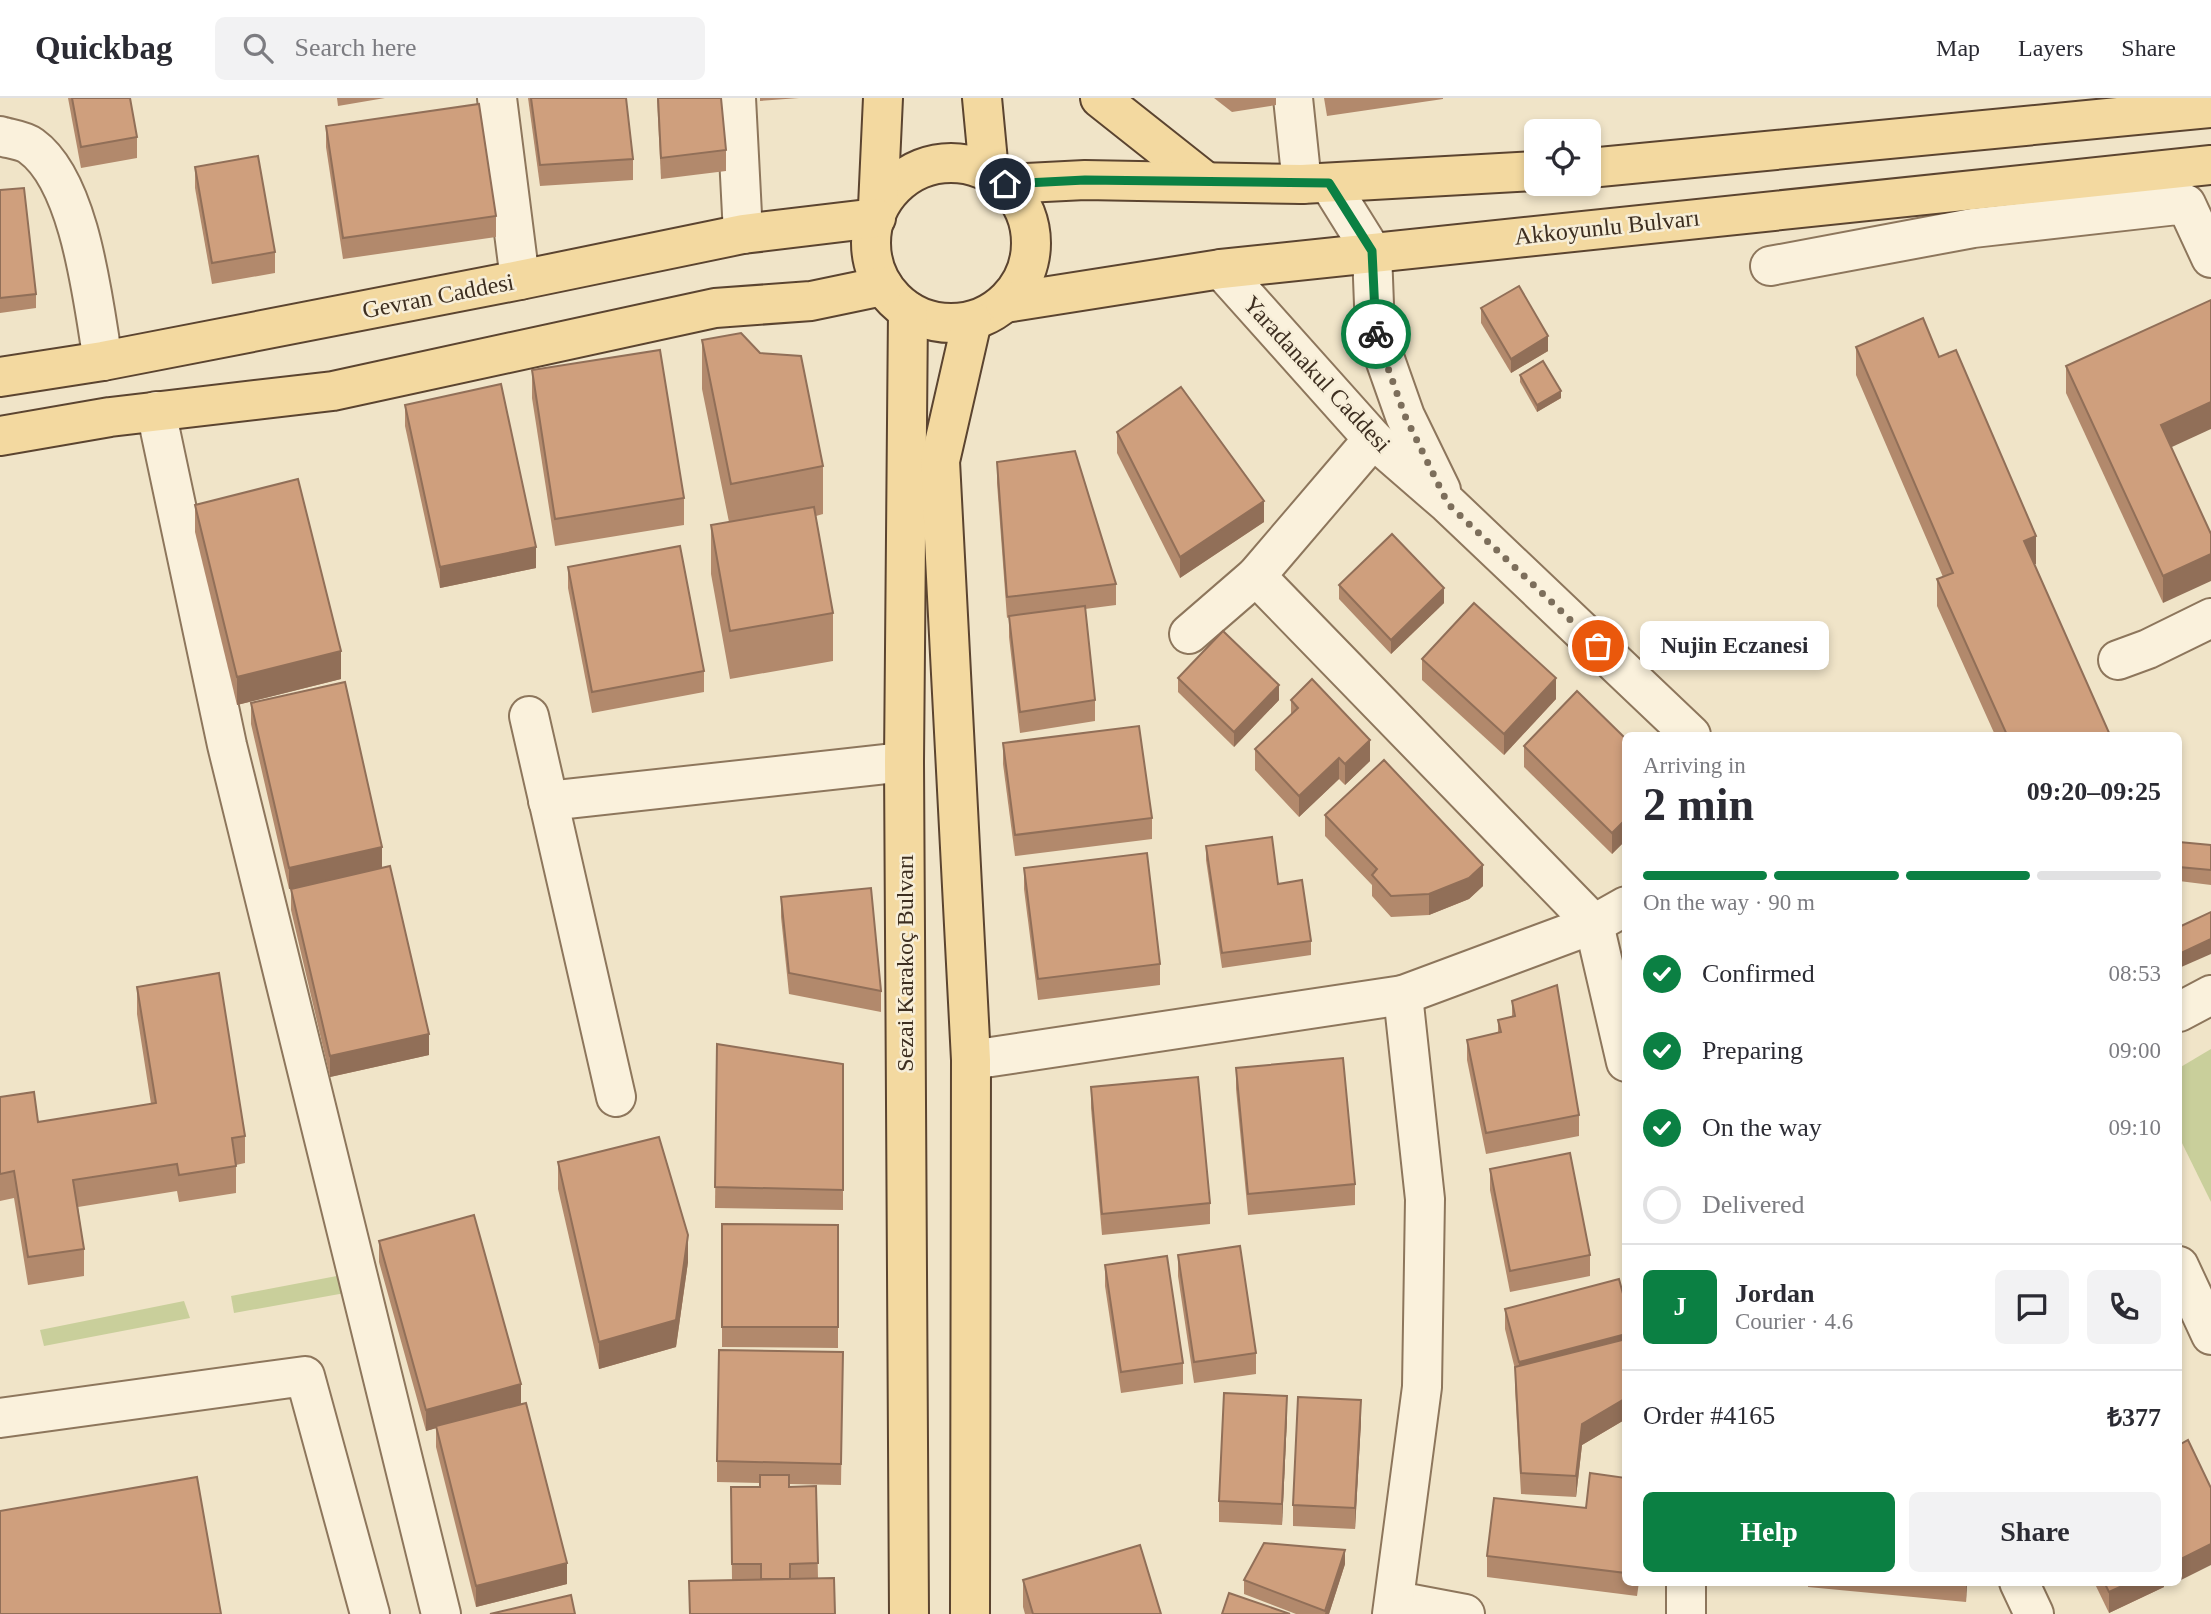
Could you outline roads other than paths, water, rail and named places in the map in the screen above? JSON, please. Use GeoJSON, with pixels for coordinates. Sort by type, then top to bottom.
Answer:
{"type":"FeatureCollection","features":[{"type":"Feature","properties":{"kind":"main road"},"geometry":{"type":"LineString","coordinates":[[883,98],[877,212],[871,233],[872,261],[896,299],[926,320],[953,324],[972,321],[1005,303],[1021,282],[1030,257],[1030,230],[1021,205],[997,178],[982,98]]}},
{"type":"Feature","properties":{"kind":"main road"},"geometry":{"type":"LineString","coordinates":[[1100,98],[1206,182]]}},
{"type":"Feature","properties":{"kind":"main road"},"geometry":{"type":"LineString","coordinates":[[1601,167],[2211,108]]}},
{"type":"Feature","properties":{"kind":"main road"},"geometry":{"type":"LineString","coordinates":[[877,212],[894,186],[914,171],[939,163],[964,164],[997,178],[1206,182],[1315,183],[1524,172]]}},
{"type":"Feature","properties":{"kind":"main road","name":"Akkoyunlu Bulvarı"},"geometry":{"type":"LineString","coordinates":[[1005,303],[1221,269],[1372,251],[2211,165]]}},
{"type":"Feature","properties":{"kind":"main road","name":"Gevran Caddesi"},"geometry":{"type":"LineString","coordinates":[[0,377],[103,361],[743,234],[877,212]]}},
{"type":"Feature","properties":{"kind":"main road"},"geometry":{"type":"LineString","coordinates":[[0,436],[110,417],[333,391],[715,307],[896,299]]}},
{"type":"Feature","properties":{"kind":"main road","name":"Sezai Karakoç Bulvarı"},"geometry":{"type":"LineString","coordinates":[[896,299],[904,762],[909,1614]]}},
{"type":"Feature","properties":{"kind":"main road"},"geometry":{"type":"LineString","coordinates":[[970,1614],[971,1060],[940,461],[972,321]]}},
{"type":"Feature","properties":{"kind":"main road"},"geometry":{"type":"LineString","coordinates":[[103,361],[110,417]]}},
{"type":"Feature","properties":{"kind":"street"},"geometry":{"type":"LineString","coordinates":[[497,98],[520,280]]}},
{"type":"Feature","properties":{"kind":"street"},"geometry":{"type":"LineString","coordinates":[[736,98],[743,234]]}},
{"type":"Feature","properties":{"kind":"street"},"geometry":{"type":"LineString","coordinates":[[1293,98],[1315,183],[1372,251],[1375,331],[1405,416],[1448,504]]}},
{"type":"Feature","properties":{"kind":"street"},"geometry":{"type":"LineString","coordinates":[[0,136],[30,145],[57,177],[74,215],[103,361]]}},
{"type":"Feature","properties":{"kind":"street"},"geometry":{"type":"LineString","coordinates":[[1770,266],[1973,228],[2186,204],[2211,258]]}},
{"type":"Feature","properties":{"kind":"street","name":"Yaradanakul Caddesi"},"geometry":{"type":"LineString","coordinates":[[1221,269],[1373,439],[1448,504],[1689,732]]}},
{"type":"Feature","properties":{"kind":"street"},"geometry":{"type":"LineString","coordinates":[[156,411],[227,745],[441,1614]]}},
{"type":"Feature","properties":{"kind":"street"},"geometry":{"type":"LineString","coordinates":[[1189,634],[1256,576],[1373,439]]}},
{"type":"Feature","properties":{"kind":"street"},"geometry":{"type":"LineString","coordinates":[[1256,576],[1610,915],[1622,1025]]}},
{"type":"Feature","properties":{"kind":"street"},"geometry":{"type":"LineString","coordinates":[[2118,660],[2148,649],[2211,618]]}},
{"type":"Feature","properties":{"kind":"street"},"geometry":{"type":"LineString","coordinates":[[529,716],[616,1097]]}},
{"type":"Feature","properties":{"kind":"street"},"geometry":{"type":"LineString","coordinates":[[548,801],[904,762]]}},
{"type":"Feature","properties":{"kind":"street"},"geometry":{"type":"LineString","coordinates":[[971,1060],[1403,995],[1610,915]]}},
{"type":"Feature","properties":{"kind":"street"},"geometry":{"type":"LineString","coordinates":[[1403,995],[1425,1199],[1422,1387],[1394,1607],[1465,1614]]}},
{"type":"Feature","properties":{"kind":"street"},"geometry":{"type":"LineString","coordinates":[[2182,1010],[2211,995]]}},
{"type":"Feature","properties":{"kind":"street"},"geometry":{"type":"LineString","coordinates":[[2182,1272],[2211,1335]]}},
{"type":"Feature","properties":{"kind":"street"},"geometry":{"type":"LineString","coordinates":[[0,1418],[304,1376],[370,1614]]}},
{"type":"Feature","properties":{"kind":"street"},"geometry":{"type":"LineString","coordinates":[[1686,1586],[1686,1614]]}},
{"type":"Feature","properties":{"kind":"street"},"geometry":{"type":"LineString","coordinates":[[2021,1586],[2034,1614]]}},
{"type":"Feature","properties":{"kind":"place","name":"Nujin Eczanesi"},"geometry":{"type":"Point","coordinates":[1598,646]}}]}
